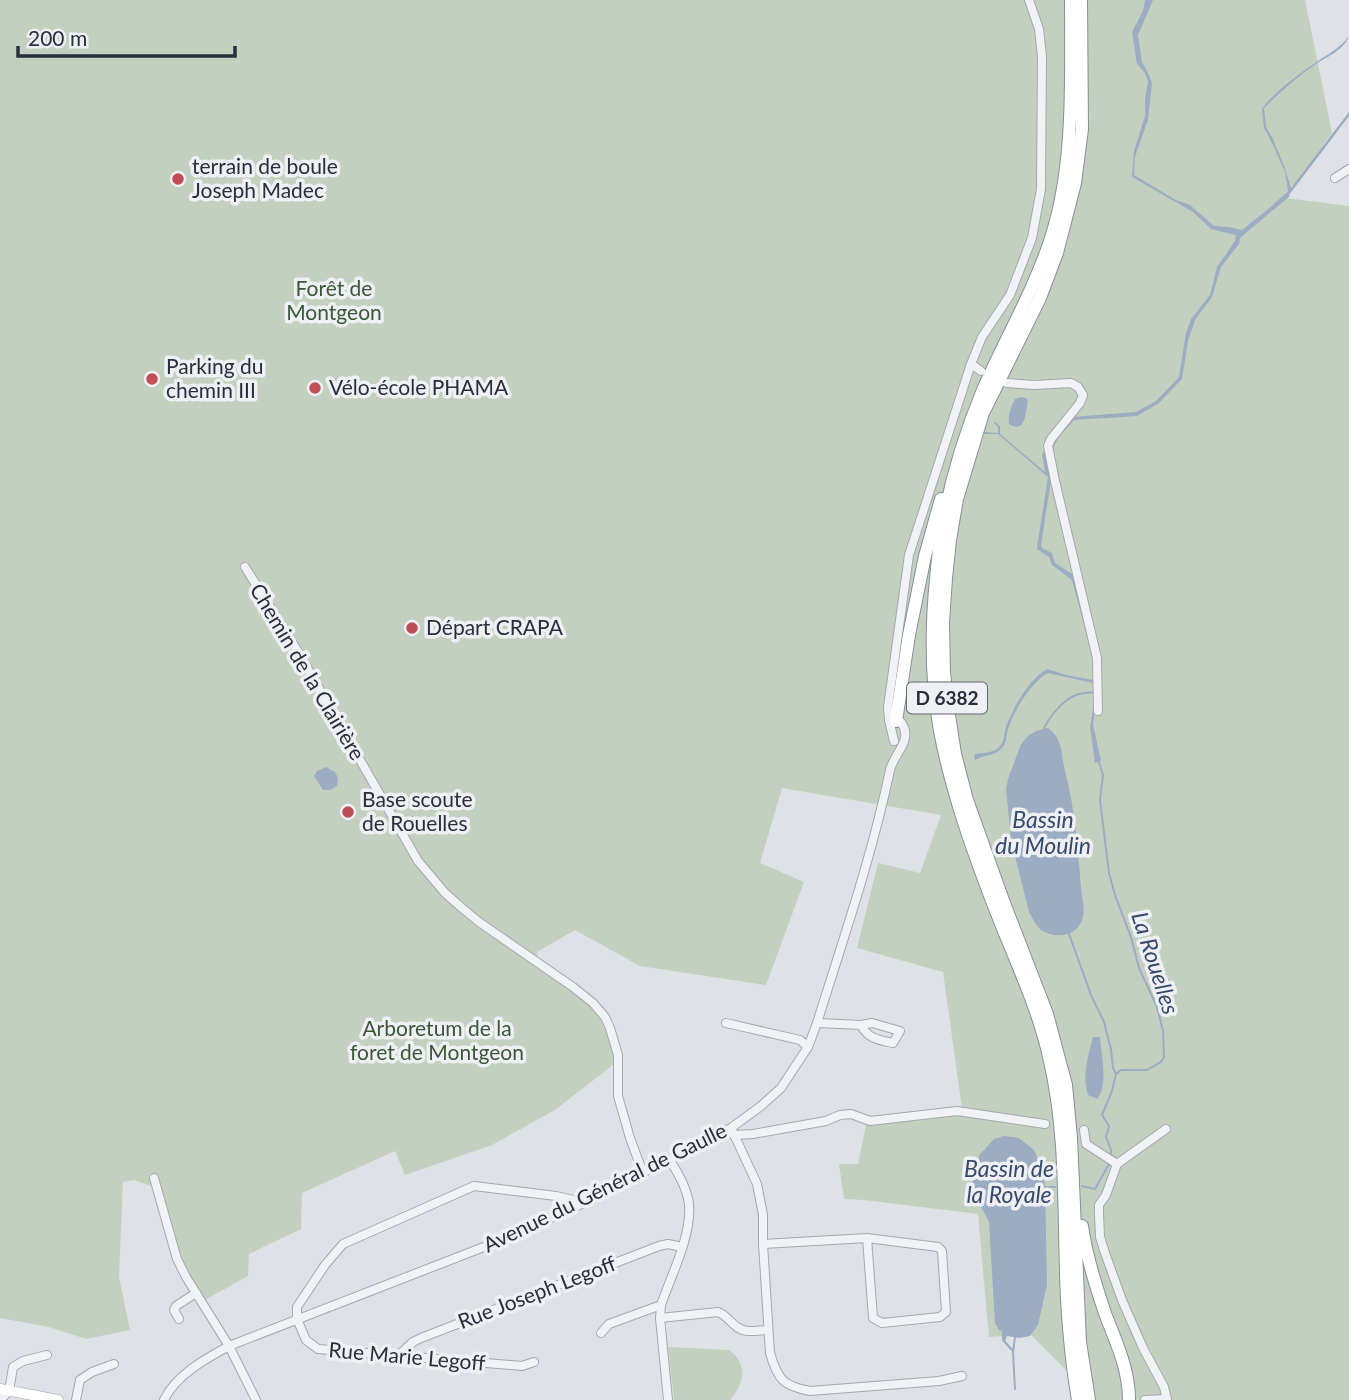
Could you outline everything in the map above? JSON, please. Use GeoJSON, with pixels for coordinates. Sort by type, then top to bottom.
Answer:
{"type":"FeatureCollection","features":[{"type":"Feature","properties":{"kind":"highway"},"geometry":{"type":"LineString","coordinates":[[1065,0],[1071,58]]}},
{"type":"Feature","properties":{"kind":"highway","name":"D 6382"},"geometry":{"type":"LineString","coordinates":[[1072,0],[1068,154],[1059,207],[1052,236],[1037,275],[983,391],[960,453],[942,530],[933,618],[934,682],[939,727],[948,770],[960,810],[1038,1018],[1056,1085],[1062,1144],[1067,1300],[1071,1357],[1078,1400]]}},
{"type":"Feature","properties":{"kind":"highway","name":"D 6382"},"geometry":{"type":"LineString","coordinates":[[1083,0],[1082,128],[1075,183],[1057,253],[1040,298],[984,413],[957,499],[950,540],[943,623],[948,709],[955,754],[967,800],[1047,1014],[1066,1085],[1070,1112],[1080,1342],[1088,1400]]}},
{"type":"Feature","properties":{"kind":"highway"},"geometry":{"type":"LineString","coordinates":[[892,720],[925,556],[953,458],[983,391]]}},
{"type":"Feature","properties":{"kind":"highway"},"geometry":{"type":"LineString","coordinates":[[1072,1155],[1085,1247],[1123,1359],[1128,1377],[1129,1400]]}},
{"type":"Feature","properties":{"kind":"main road"},"geometry":{"type":"LineString","coordinates":[[4,1390],[58,1400]]}},
{"type":"Feature","properties":{"kind":"street"},"geometry":{"type":"LineString","coordinates":[[891,764],[894,741],[888,707],[909,555],[971,364],[982,337],[1010,295],[1032,238],[1041,189],[1042,56],[1039,29],[1029,0]]}},
{"type":"Feature","properties":{"kind":"street"},"geometry":{"type":"LineString","coordinates":[[1335,178],[1349,169]]}},
{"type":"Feature","properties":{"kind":"street"},"geometry":{"type":"LineString","coordinates":[[971,364],[981,370]]}},
{"type":"Feature","properties":{"kind":"street"},"geometry":{"type":"LineString","coordinates":[[1007,383],[1071,383],[1078,387],[1083,395],[1080,403],[1051,439],[1049,450],[1097,658],[1098,711]]}},
{"type":"Feature","properties":{"kind":"street","name":"Chemin de la Clairière"},"geometry":{"type":"LineString","coordinates":[[245,567],[300,655],[418,861],[462,908],[573,987],[605,1017],[618,1055],[618,1096],[629,1138],[643,1173]]}},
{"type":"Feature","properties":{"kind":"street"},"geometry":{"type":"LineString","coordinates":[[891,764],[906,739],[901,722],[892,720]]}},
{"type":"Feature","properties":{"kind":"street","name":"Avenue du Général de Gaulle"},"geometry":{"type":"LineString","coordinates":[[164,1400],[180,1378],[229,1346],[507,1238],[669,1159],[733,1132],[780,1088],[808,1047],[867,858],[891,764]]}},
{"type":"Feature","properties":{"kind":"street"},"geometry":{"type":"LineString","coordinates":[[726,1023],[800,1040],[808,1047]]}},
{"type":"Feature","properties":{"kind":"street"},"geometry":{"type":"LineString","coordinates":[[817,1023],[861,1025]]}},
{"type":"Feature","properties":{"kind":"street"},"geometry":{"type":"LineString","coordinates":[[962,1376],[939,1381],[810,1391],[794,1388],[782,1381],[775,1370],[770,1353],[763,1215],[757,1184],[733,1132],[764,1132],[851,1114],[870,1121],[957,1111],[1045,1124]]}},
{"type":"Feature","properties":{"kind":"street"},"geometry":{"type":"LineString","coordinates":[[1145,1400],[1167,1400],[1164,1387],[1122,1300],[1100,1237],[1099,1205],[1106,1195],[1118,1164],[1166,1129]]}},
{"type":"Feature","properties":{"kind":"street"},"geometry":{"type":"LineString","coordinates":[[1084,1130],[1086,1143],[1118,1164]]}},
{"type":"Feature","properties":{"kind":"street"},"geometry":{"type":"LineString","coordinates":[[668,1400],[661,1304],[689,1226],[685,1191],[669,1159]]}},
{"type":"Feature","properties":{"kind":"street"},"geometry":{"type":"LineString","coordinates":[[153,1178],[177,1259],[229,1346],[257,1400]]}},
{"type":"Feature","properties":{"kind":"street"},"geometry":{"type":"LineString","coordinates":[[298,1320],[296,1307],[343,1244],[474,1186],[556,1196],[580,1204]]}},
{"type":"Feature","properties":{"kind":"street"},"geometry":{"type":"LineString","coordinates":[[763,1244],[867,1238],[938,1247],[942,1251],[946,1312],[940,1317],[882,1323],[873,1318],[867,1238]]}},
{"type":"Feature","properties":{"kind":"street","name":"Rue Joseph Legoff"},"geometry":{"type":"LineString","coordinates":[[398,1356],[421,1338],[647,1251],[668,1244],[682,1247]]}},
{"type":"Feature","properties":{"kind":"street"},"geometry":{"type":"LineString","coordinates":[[179,1319],[174,1310],[176,1306],[196,1293]]}},
{"type":"Feature","properties":{"kind":"street"},"geometry":{"type":"LineString","coordinates":[[601,1332],[609,1324],[661,1304]]}},
{"type":"Feature","properties":{"kind":"street"},"geometry":{"type":"LineString","coordinates":[[660,1318],[718,1312],[746,1332],[768,1329]]}},
{"type":"Feature","properties":{"kind":"street","name":"Rue Marie Legoff"},"geometry":{"type":"LineString","coordinates":[[298,1320],[306,1340],[318,1349],[522,1366],[534,1362]]}},
{"type":"Feature","properties":{"kind":"street"},"geometry":{"type":"LineString","coordinates":[[0,1400],[13,1367],[23,1361],[47,1355]]}},
{"type":"Feature","properties":{"kind":"street"},"geometry":{"type":"LineString","coordinates":[[76,1400],[80,1380],[92,1372],[114,1364]]}},
{"type":"Feature","properties":{"kind":"green space"},"geometry":{"type":"Polygon","coordinates":[[[0,0],[1305,0],[1332,133],[1286,198],[1349,206],[1349,1400],[1096,1400],[1030,1334],[989,1337],[978,1214],[844,1199],[839,1164],[858,1164],[867,1120],[962,1108],[943,972],[857,948],[878,863],[920,873],[941,815],[782,788],[760,863],[804,882],[766,985],[640,966],[575,930],[537,952],[538,958],[582,989],[603,1011],[621,1054],[614,1064],[555,1110],[492,1145],[405,1175],[395,1151],[302,1193],[301,1229],[249,1254],[248,1276],[205,1300],[172,1244],[157,1188],[134,1180],[123,1182],[119,1277],[130,1330],[86,1339],[49,1327],[0,1318],[0,0]]]}},
{"type":"Feature","properties":{"kind":"green space"},"geometry":{"type":"Polygon","coordinates":[[[668,1347],[729,1350],[742,1368],[739,1388],[730,1400],[674,1400],[668,1347]]]}},
{"type":"Feature","properties":{"kind":"water"},"geometry":{"type":"Polygon","coordinates":[[[1145,0],[1153,0],[1138,35],[1142,62],[1152,83],[1148,120],[1135,157],[1134,175],[1176,200],[1190,205],[1214,226],[1242,230],[1287,194],[1285,172],[1264,128],[1262,109],[1288,83],[1335,50],[1349,36],[1339,49],[1302,74],[1264,108],[1266,127],[1284,166],[1291,188],[1349,112],[1349,116],[1290,196],[1240,238],[1239,244],[1221,267],[1212,297],[1195,320],[1188,341],[1182,379],[1159,403],[1137,416],[1074,420],[1051,451],[1050,445],[1072,417],[1136,412],[1156,401],[1179,377],[1191,319],[1210,295],[1217,267],[1235,241],[1236,235],[1211,229],[1193,212],[1132,177],[1134,151],[1145,116],[1148,81],[1137,64],[1132,32],[1143,11],[1145,0]]]}},
{"type":"Feature","properties":{"kind":"water"},"geometry":{"type":"Polygon","coordinates":[[[1021,397],[1028,402],[1022,424],[1015,426],[1009,424],[1010,411],[1015,399],[1021,397]]]}},
{"type":"Feature","properties":{"kind":"water"},"geometry":{"type":"Polygon","coordinates":[[[995,422],[1000,426],[1000,434],[1045,472],[1042,454],[1047,448],[1049,454],[1046,457],[1051,480],[1041,545],[1052,553],[1055,563],[1075,576],[1096,655],[1093,724],[1101,761],[1095,763],[1090,727],[1093,683],[1048,673],[1036,682],[1018,706],[1003,747],[975,760],[974,757],[975,754],[992,751],[1000,746],[1018,701],[1040,673],[1047,669],[1093,680],[1091,651],[1072,580],[1037,549],[1048,477],[998,434],[983,434],[998,433],[995,422]]]}},
{"type":"Feature","properties":{"kind":"water","name":"Bassin du Moulin"},"geometry":{"type":"Polygon","coordinates":[[[1048,728],[1055,735],[1062,752],[1076,829],[1084,908],[1079,926],[1064,935],[1052,935],[1041,930],[1029,912],[1011,840],[1006,789],[1021,744],[1036,731],[1048,728]]]}},
{"type":"Feature","properties":{"kind":"water"},"geometry":{"type":"Polygon","coordinates":[[[326,767],[335,772],[338,778],[337,786],[330,790],[323,790],[314,776],[317,771],[326,767]]]}},
{"type":"Feature","properties":{"kind":"water"},"geometry":{"type":"Polygon","coordinates":[[[1093,1037],[1100,1037],[1103,1070],[1103,1086],[1097,1099],[1088,1095],[1086,1080],[1086,1066],[1093,1037]]]}},
{"type":"Feature","properties":{"kind":"water","name":"Bassin de la Royale"},"geometry":{"type":"Polygon","coordinates":[[[1004,1136],[1019,1138],[1034,1150],[1041,1166],[1045,1185],[1047,1285],[1038,1325],[1030,1336],[1007,1336],[1005,1341],[1002,1339],[1002,1331],[995,1323],[989,1222],[972,1187],[980,1154],[994,1139],[1004,1136]]]}},
{"type":"Feature","properties":{"kind":"waterway"},"geometry":{"type":"LineString","coordinates":[[1274,205],[1288,193]]}},
{"type":"Feature","properties":{"kind":"waterway"},"geometry":{"type":"LineString","coordinates":[[1044,729],[1066,700],[1078,694],[1093,692]]}},
{"type":"Feature","properties":{"kind":"waterway","name":"La Rouelles"},"geometry":{"type":"LineString","coordinates":[[1099,762],[1103,775],[1100,800],[1109,873],[1139,968],[1157,1007],[1163,1031],[1164,1057],[1161,1062],[1147,1070],[1121,1070],[1116,1074],[1102,1115],[1109,1126],[1106,1137],[1111,1156]]}},
{"type":"Feature","properties":{"kind":"waterway"},"geometry":{"type":"LineString","coordinates":[[1069,934],[1091,995],[1104,1022],[1116,1074]]}},
{"type":"Feature","properties":{"kind":"waterway","name":"La Rouelles"},"geometry":{"type":"LineString","coordinates":[[1082,1186],[1095,1189],[1109,1164]]}},
{"type":"Feature","properties":{"kind":"waterway"},"geometry":{"type":"LineString","coordinates":[[1045,1187],[1055,1187]]}},
{"type":"Feature","properties":{"kind":"waterway"},"geometry":{"type":"LineString","coordinates":[[1015,1337],[1015,1389]]}},
{"type":"Feature","properties":{"kind":"waterway"},"geometry":{"type":"LineString","coordinates":[[1003,1340],[1012,1350]]}},
{"type":"Feature","properties":{"kind":"place","name":"terrain de boule Joseph Madec"},"geometry":{"type":"Point","coordinates":[178,179]}},
{"type":"Feature","properties":{"kind":"place","name":"Parking du chemin III"},"geometry":{"type":"Point","coordinates":[152,379]}},
{"type":"Feature","properties":{"kind":"place","name":"Vélo-école PHAMA"},"geometry":{"type":"Point","coordinates":[315,388]}},
{"type":"Feature","properties":{"kind":"place","name":"Départ CRAPA"},"geometry":{"type":"Point","coordinates":[412,628]}},
{"type":"Feature","properties":{"kind":"place","name":"Base scoute de Rouelles"},"geometry":{"type":"Point","coordinates":[348,812]}},
{"type":"Feature","properties":{"kind":"park label","name":"Forêt de Montgeon"},"geometry":{"type":"Point","coordinates":[334,301]}},
{"type":"Feature","properties":{"kind":"park label","name":"Arboretum de la foret de Montgeon"},"geometry":{"type":"Point","coordinates":[437,1041]}}]}
